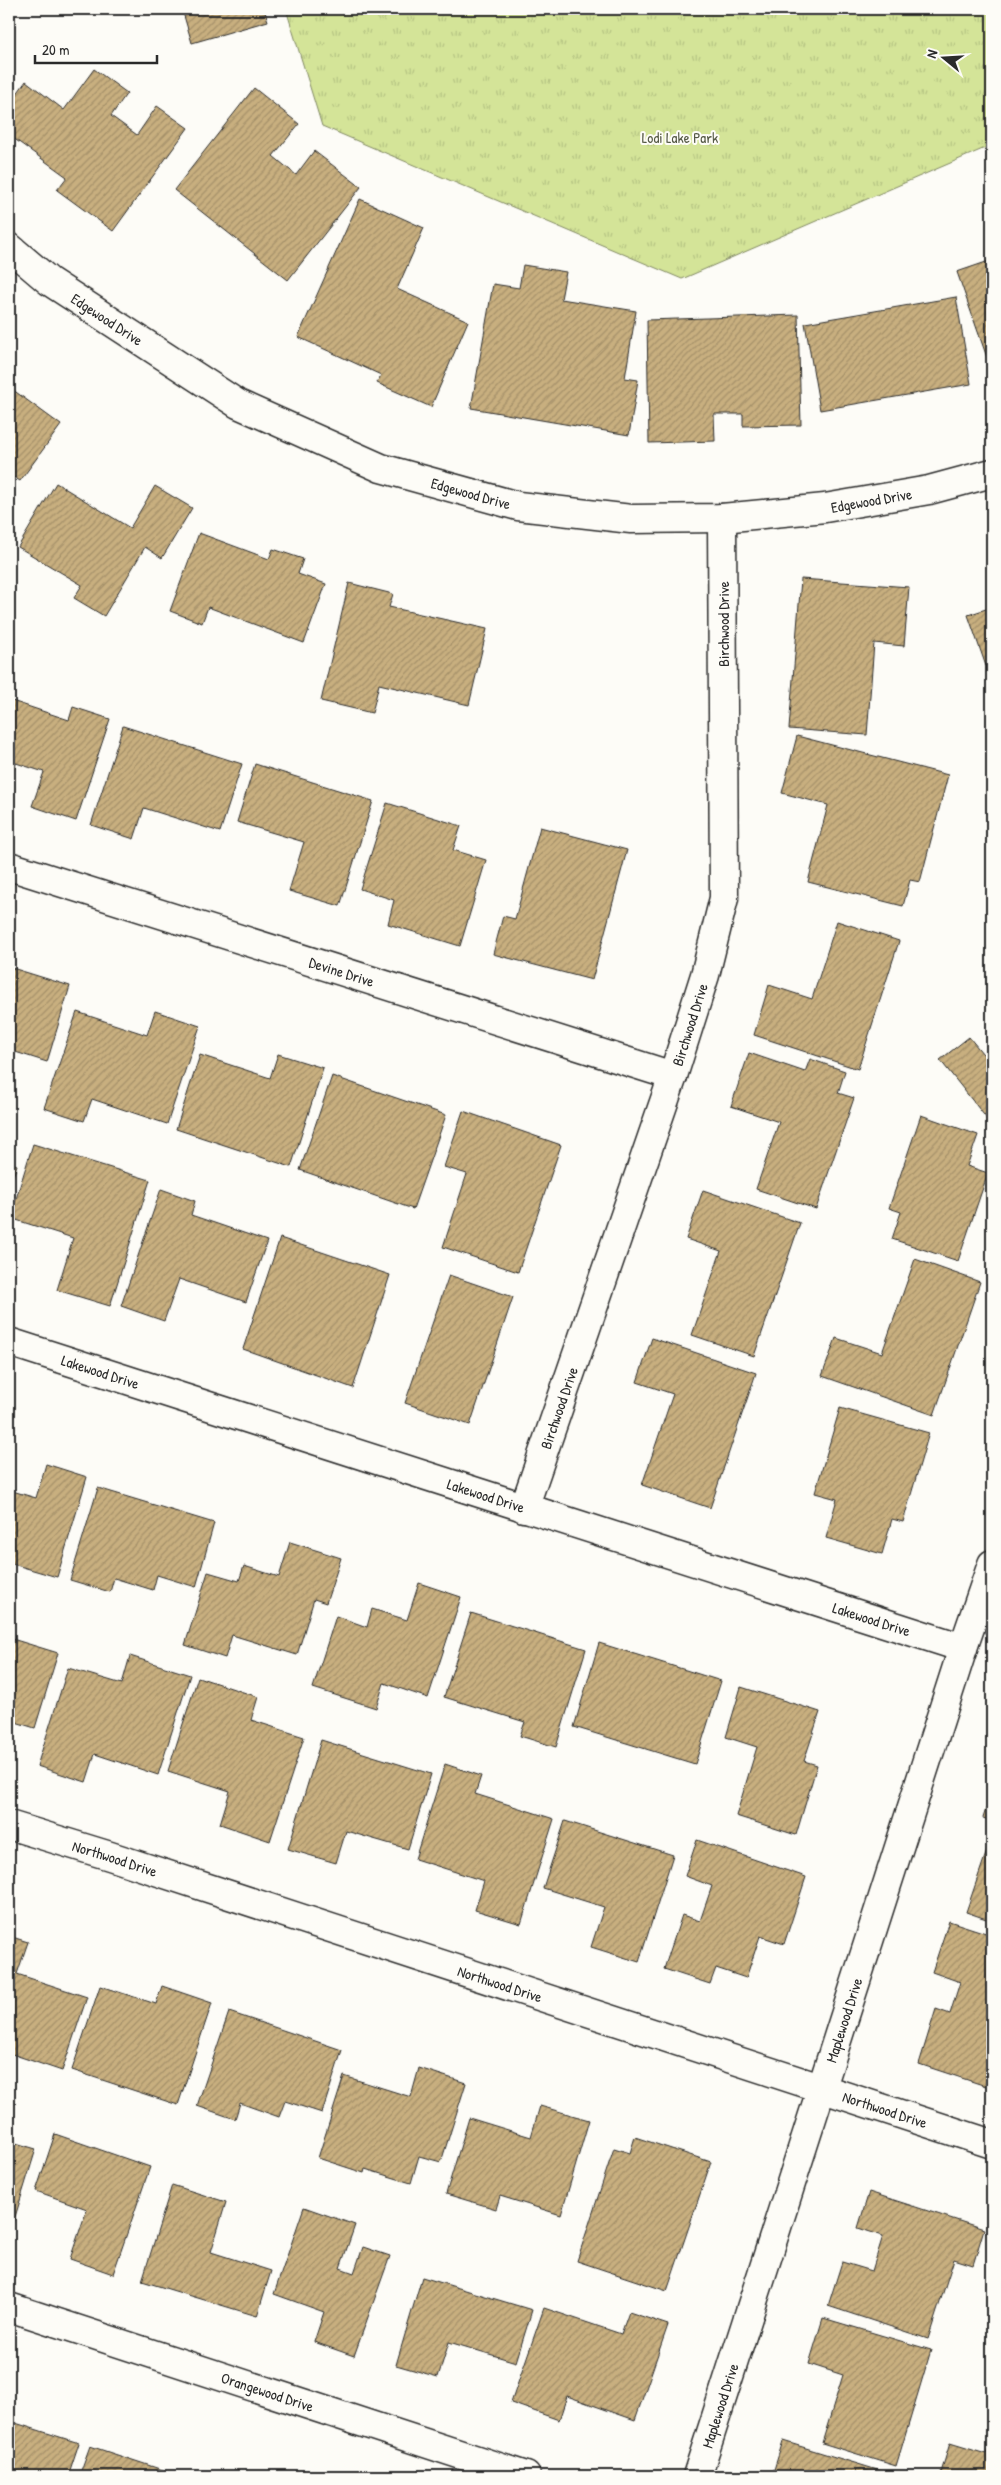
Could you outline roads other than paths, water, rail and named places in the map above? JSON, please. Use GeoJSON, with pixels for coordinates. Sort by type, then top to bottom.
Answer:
{"type":"FeatureCollection","features":[{"type":"Feature","properties":{"kind":"street","name":"Edgewood Drive"},"geometry":{"type":"LineString","coordinates":[[9,247],[49,282],[238,404],[381,468],[518,506],[631,519],[722,518],[825,508],[929,490],[992,473]]}},
{"type":"Feature","properties":{"kind":"street","name":"Birchwood Drive"},"geometry":{"type":"LineString","coordinates":[[524,1508],[673,1076],[705,975],[724,898],[722,518]]}},
{"type":"Feature","properties":{"kind":"street","name":"Devine Drive"},"geometry":{"type":"LineString","coordinates":[[9,866],[673,1076]]}},
{"type":"Feature","properties":{"kind":"street","name":"Lakewood Drive"},"geometry":{"type":"LineString","coordinates":[[9,1342],[963,1648]]}},
{"type":"Feature","properties":{"kind":"street","name":"Maplewood Drive"},"geometry":{"type":"LineString","coordinates":[[697,2476],[963,1648],[992,1564]]}},
{"type":"Feature","properties":{"kind":"street","name":"Northwood Drive"},"geometry":{"type":"LineString","coordinates":[[9,1825],[110,1856],[992,2144]]}},
{"type":"Feature","properties":{"kind":"street","name":"Orangewood Drive"},"geometry":{"type":"LineString","coordinates":[[9,2308],[526,2476]]}},
{"type":"Feature","properties":{"kind":"park label","name":"Lodi Lake Park"},"geometry":{"type":"Point","coordinates":[680,137]}}]}
